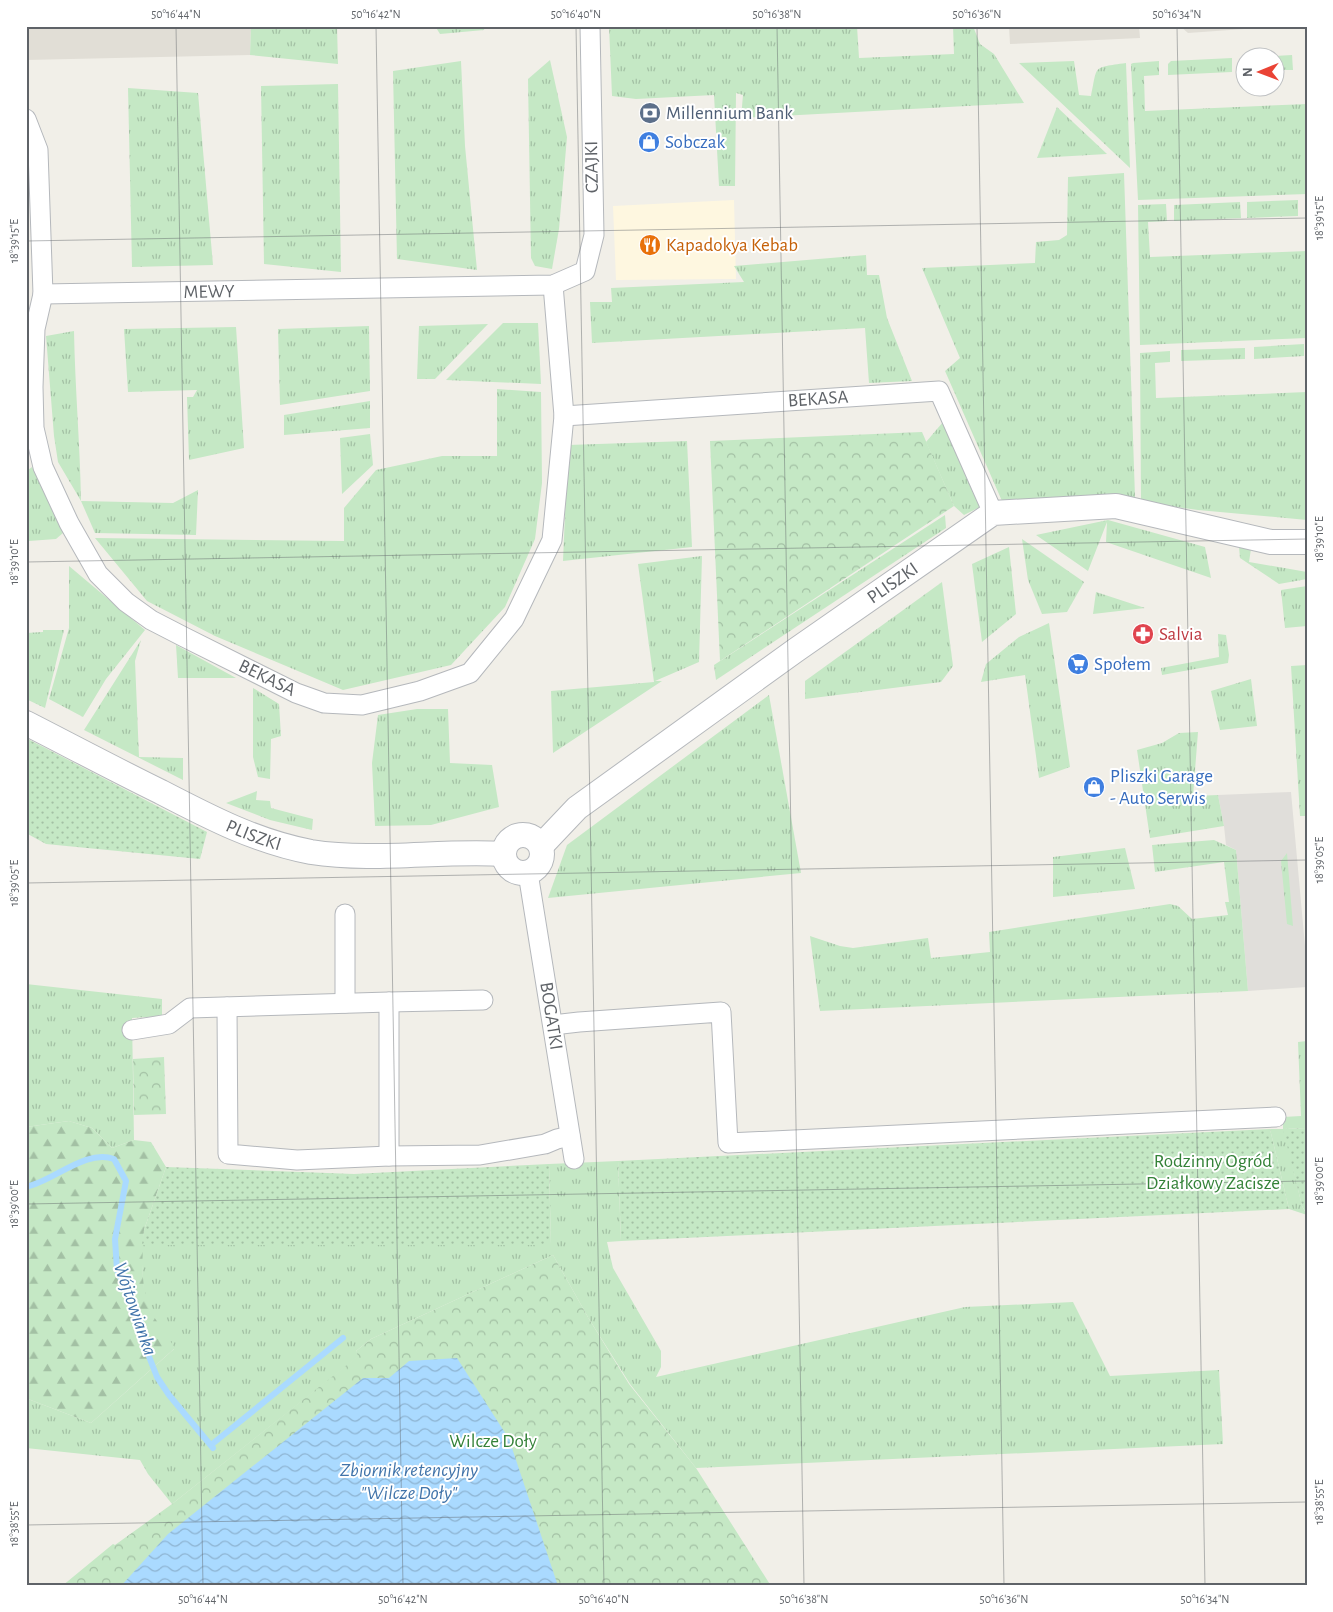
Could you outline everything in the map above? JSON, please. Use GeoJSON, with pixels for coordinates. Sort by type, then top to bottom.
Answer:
{"type":"FeatureCollection","features":[{"type":"Feature","properties":{"kind":"street","name":"CZAJKI"},"geometry":{"type":"LineString","coordinates":[[553,285],[585,271],[594,235],[590,26]]}},
{"type":"Feature","properties":{"kind":"street"},"geometry":{"type":"LineString","coordinates":[[26,119],[38,150],[42,294]]}},
{"type":"Feature","properties":{"kind":"street","name":"MEWY"},"geometry":{"type":"LineString","coordinates":[[42,294],[553,285]]}},
{"type":"Feature","properties":{"kind":"street","name":"BEKASA"},"geometry":{"type":"LineString","coordinates":[[42,294],[35,329],[34,428],[43,467],[68,522],[98,574],[126,602],[151,620],[296,693],[324,703],[362,705],[420,691],[470,673],[514,619],[552,540],[564,416],[553,285]]}},
{"type":"Feature","properties":{"kind":"street","name":"BEKASA"},"geometry":{"type":"LineString","coordinates":[[564,416],[938,391],[993,513]]}},
{"type":"Feature","properties":{"kind":"street"},"geometry":{"type":"LineString","coordinates":[[993,513],[1116,506],[1271,542],[1307,542]]}},
{"type":"Feature","properties":{"kind":"street","name":"PLISZKI"},"geometry":{"type":"LineString","coordinates":[[528,873],[537,867],[540,862],[542,857],[541,846],[576,808],[796,650],[993,513]]}},
{"type":"Feature","properties":{"kind":"street","name":"PLISZKI"},"geometry":{"type":"LineString","coordinates":[[26,723],[220,823],[263,840],[326,854],[357,856],[504,854]]}},
{"type":"Feature","properties":{"kind":"street"},"geometry":{"type":"LineString","coordinates":[[528,873],[516,872],[507,865],[504,854],[508,842],[513,837],[526,835],[537,840],[541,846]]}},
{"type":"Feature","properties":{"kind":"street","name":"BOGATKI"},"geometry":{"type":"LineString","coordinates":[[528,873],[574,1159]]}},
{"type":"Feature","properties":{"kind":"street"},"geometry":{"type":"LineString","coordinates":[[345,914],[345,1003]]}},
{"type":"Feature","properties":{"kind":"street"},"geometry":{"type":"LineString","coordinates":[[132,1030],[169,1024],[190,1008],[483,1000]]}},
{"type":"Feature","properties":{"kind":"street"},"geometry":{"type":"LineString","coordinates":[[389,1002],[389,1156]]}},
{"type":"Feature","properties":{"kind":"street"},"geometry":{"type":"LineString","coordinates":[[227,1007],[228,1154],[298,1160],[480,1155],[544,1144],[570,1136]]}},
{"type":"Feature","properties":{"kind":"street"},"geometry":{"type":"LineString","coordinates":[[553,1025],[721,1012],[728,1143],[1276,1117]]}},
{"type":"Feature","properties":{"kind":"shaded area"},"geometry":{"type":"Polygon","coordinates":[[[26,26],[251,26],[250,55],[26,60],[26,26]]]}},
{"type":"Feature","properties":{"kind":"shaded area"},"geometry":{"type":"Polygon","coordinates":[[[1009,26],[1139,26],[1140,38],[1010,44],[1009,26]]]}},
{"type":"Feature","properties":{"kind":"shaded area"},"geometry":{"type":"Polygon","coordinates":[[[1180,26],[1287,26],[1188,33],[1180,26]]]}},
{"type":"Feature","properties":{"kind":"shaded area"},"geometry":{"type":"Polygon","coordinates":[[[734,200],[736,279],[616,280],[613,206],[734,200]]]}},
{"type":"Feature","properties":{"kind":"shaded area"},"geometry":{"type":"Polygon","coordinates":[[[1291,792],[1307,968],[1307,987],[1248,991],[1236,850],[1226,845],[1218,795],[1291,792]]]}},
{"type":"Feature","properties":{"kind":"green space"},"geometry":{"type":"Polygon","coordinates":[[[251,26],[337,26],[338,64],[250,55],[251,26]]]}},
{"type":"Feature","properties":{"kind":"green space"},"geometry":{"type":"Polygon","coordinates":[[[435,26],[485,26],[484,30],[440,34],[435,26]]]}},
{"type":"Feature","properties":{"kind":"green space"},"geometry":{"type":"Polygon","coordinates":[[[609,26],[857,26],[859,58],[954,54],[953,26],[973,26],[980,44],[994,54],[1024,103],[741,118],[743,95],[736,93],[735,186],[719,186],[714,95],[636,99],[612,96],[609,26]]]}},
{"type":"Feature","properties":{"kind":"green space"},"geometry":{"type":"Polygon","coordinates":[[[1286,55],[1292,55],[1293,70],[1286,70],[1286,55]]]}},
{"type":"Feature","properties":{"kind":"green space"},"geometry":{"type":"Polygon","coordinates":[[[1232,58],[1232,72],[1168,75],[1168,64],[1171,61],[1232,58]]]}},
{"type":"Feature","properties":{"kind":"green space"},"geometry":{"type":"Polygon","coordinates":[[[550,60],[567,137],[559,229],[552,269],[535,266],[531,258],[528,79],[550,60]]]}},
{"type":"Feature","properties":{"kind":"green space"},"geometry":{"type":"Polygon","coordinates":[[[461,61],[465,146],[477,270],[397,259],[393,71],[461,61]]]}},
{"type":"Feature","properties":{"kind":"green space"},"geometry":{"type":"Polygon","coordinates":[[[1074,61],[1079,95],[1091,96],[1094,78],[1101,67],[1126,63],[1130,168],[1019,63],[1074,61]]]}},
{"type":"Feature","properties":{"kind":"green space"},"geometry":{"type":"Polygon","coordinates":[[[1159,61],[1159,75],[1144,76],[1145,111],[1307,104],[1307,194],[1138,200],[1131,64],[1159,61]]]}},
{"type":"Feature","properties":{"kind":"green space"},"geometry":{"type":"Polygon","coordinates":[[[338,84],[341,272],[264,264],[261,86],[338,84]]]}},
{"type":"Feature","properties":{"kind":"green space"},"geometry":{"type":"Polygon","coordinates":[[[128,88],[198,93],[213,265],[132,267],[128,88]]]}},
{"type":"Feature","properties":{"kind":"green space"},"geometry":{"type":"Polygon","coordinates":[[[1057,107],[1107,154],[1037,158],[1057,107]]]}},
{"type":"Feature","properties":{"kind":"green space"},"geometry":{"type":"Polygon","coordinates":[[[1124,173],[1135,497],[1002,501],[945,371],[960,358],[922,268],[1035,263],[1036,242],[1059,240],[1067,235],[1068,177],[1124,173]]]}},
{"type":"Feature","properties":{"kind":"green space"},"geometry":{"type":"Polygon","coordinates":[[[1298,200],[1298,216],[1247,218],[1247,202],[1298,200]]]}},
{"type":"Feature","properties":{"kind":"green space"},"geometry":{"type":"Polygon","coordinates":[[[1240,202],[1241,218],[1174,221],[1174,205],[1240,202]]]}},
{"type":"Feature","properties":{"kind":"green space"},"geometry":{"type":"Polygon","coordinates":[[[1166,204],[1167,221],[1148,222],[1150,257],[1307,251],[1307,338],[1140,345],[1138,205],[1166,204]]]}},
{"type":"Feature","properties":{"kind":"green space"},"geometry":{"type":"Polygon","coordinates":[[[866,255],[867,275],[879,275],[887,318],[912,381],[869,383],[865,328],[592,343],[590,302],[612,302],[611,288],[744,282],[734,266],[866,255]]]}},
{"type":"Feature","properties":{"kind":"green space"},"geometry":{"type":"Polygon","coordinates":[[[503,323],[538,323],[541,384],[446,380],[503,323]]]}},
{"type":"Feature","properties":{"kind":"green space"},"geometry":{"type":"Polygon","coordinates":[[[488,324],[435,379],[417,379],[419,326],[488,324]]]}},
{"type":"Feature","properties":{"kind":"green space"},"geometry":{"type":"Polygon","coordinates":[[[369,326],[370,391],[280,405],[278,329],[369,326]]]}},
{"type":"Feature","properties":{"kind":"green space"},"geometry":{"type":"Polygon","coordinates":[[[236,327],[244,448],[189,460],[187,397],[193,397],[197,390],[128,392],[124,329],[236,327]]]}},
{"type":"Feature","properties":{"kind":"green space"},"geometry":{"type":"Polygon","coordinates":[[[74,331],[81,501],[58,462],[54,436],[46,336],[74,331]]]}},
{"type":"Feature","properties":{"kind":"green space"},"geometry":{"type":"Polygon","coordinates":[[[1304,344],[1304,356],[1254,359],[1254,347],[1304,344]]]}},
{"type":"Feature","properties":{"kind":"green space"},"geometry":{"type":"Polygon","coordinates":[[[1245,348],[1245,359],[1181,361],[1181,350],[1245,348]]]}},
{"type":"Feature","properties":{"kind":"green space"},"geometry":{"type":"Polygon","coordinates":[[[1170,351],[1170,362],[1155,363],[1156,398],[1307,392],[1307,520],[1198,510],[1141,502],[1140,353],[1170,351]]]}},
{"type":"Feature","properties":{"kind":"green space"},"geometry":{"type":"Polygon","coordinates":[[[497,389],[541,392],[542,483],[535,539],[505,607],[451,665],[343,690],[215,636],[147,601],[95,538],[344,541],[344,508],[376,470],[442,456],[497,456],[497,389]]]}},
{"type":"Feature","properties":{"kind":"green space"},"geometry":{"type":"Polygon","coordinates":[[[370,401],[370,428],[284,435],[284,415],[370,401]]]}},
{"type":"Feature","properties":{"kind":"green space"},"geometry":{"type":"Polygon","coordinates":[[[949,415],[988,503],[964,515],[954,506],[926,442],[949,415]]]}},
{"type":"Feature","properties":{"kind":"green space"},"geometry":{"type":"Polygon","coordinates":[[[922,432],[954,506],[720,661],[710,441],[922,432]]]}},
{"type":"Feature","properties":{"kind":"green space"},"geometry":{"type":"Polygon","coordinates":[[[370,434],[373,465],[342,494],[340,438],[370,434]]]}},
{"type":"Feature","properties":{"kind":"green space"},"geometry":{"type":"Polygon","coordinates":[[[687,441],[692,547],[563,561],[568,445],[687,441]]]}},
{"type":"Feature","properties":{"kind":"green space"},"geometry":{"type":"Polygon","coordinates":[[[32,467],[63,533],[56,539],[29,541],[28,470],[32,467]]]}},
{"type":"Feature","properties":{"kind":"green space"},"geometry":{"type":"Polygon","coordinates":[[[198,490],[196,535],[95,533],[81,501],[173,503],[198,490]]]}},
{"type":"Feature","properties":{"kind":"green space"},"geometry":{"type":"Polygon","coordinates":[[[945,515],[946,528],[716,680],[714,665],[945,515]]]}},
{"type":"Feature","properties":{"kind":"green space"},"geometry":{"type":"Polygon","coordinates":[[[1108,520],[1205,547],[1211,578],[1106,542],[1107,522],[1088,571],[1036,535],[1108,520]]]}},
{"type":"Feature","properties":{"kind":"green space"},"geometry":{"type":"Polygon","coordinates":[[[1022,539],[1084,582],[1067,612],[1042,614],[1028,580],[1022,539]]]}},
{"type":"Feature","properties":{"kind":"green space"},"geometry":{"type":"Polygon","coordinates":[[[1009,547],[1016,614],[982,642],[972,564],[1009,547]]]}},
{"type":"Feature","properties":{"kind":"green space"},"geometry":{"type":"Polygon","coordinates":[[[1239,547],[1251,549],[1249,562],[1307,572],[1307,579],[1279,584],[1240,558],[1239,547]]]}},
{"type":"Feature","properties":{"kind":"green space"},"geometry":{"type":"Polygon","coordinates":[[[702,556],[699,662],[655,681],[662,681],[553,753],[551,691],[654,682],[638,564],[702,556]]]}},
{"type":"Feature","properties":{"kind":"green space"},"geometry":{"type":"Polygon","coordinates":[[[69,566],[145,630],[106,679],[83,717],[49,699],[69,628],[69,566]]]}},
{"type":"Feature","properties":{"kind":"green space"},"geometry":{"type":"Polygon","coordinates":[[[942,582],[953,666],[941,682],[805,699],[805,681],[942,582]]]}},
{"type":"Feature","properties":{"kind":"green space"},"geometry":{"type":"Polygon","coordinates":[[[1307,586],[1307,626],[1285,628],[1281,590],[1307,586]]]}},
{"type":"Feature","properties":{"kind":"green space"},"geometry":{"type":"Polygon","coordinates":[[[1096,592],[1145,608],[1093,614],[1096,592]]]}},
{"type":"Feature","properties":{"kind":"green space"},"geometry":{"type":"Polygon","coordinates":[[[1049,623],[1070,767],[1039,778],[1025,675],[981,682],[986,664],[1019,637],[1049,623]]]}},
{"type":"Feature","properties":{"kind":"green space"},"geometry":{"type":"Polygon","coordinates":[[[43,630],[64,630],[45,708],[26,699],[26,633],[43,632],[43,630]]]}},
{"type":"Feature","properties":{"kind":"green space"},"geometry":{"type":"Polygon","coordinates":[[[1218,634],[1226,635],[1229,655],[1228,663],[1162,675],[1161,668],[1219,657],[1218,634]]]}},
{"type":"Feature","properties":{"kind":"green space"},"geometry":{"type":"Polygon","coordinates":[[[141,640],[135,661],[139,757],[183,758],[183,780],[84,730],[141,640]]]}},
{"type":"Feature","properties":{"kind":"green space"},"geometry":{"type":"Polygon","coordinates":[[[176,645],[236,678],[178,678],[176,645]]]}},
{"type":"Feature","properties":{"kind":"green space"},"geometry":{"type":"Polygon","coordinates":[[[1307,665],[1307,816],[1300,816],[1291,666],[1307,665]]]}},
{"type":"Feature","properties":{"kind":"green space"},"geometry":{"type":"Polygon","coordinates":[[[1251,679],[1257,726],[1220,730],[1211,691],[1251,679]]]}},
{"type":"Feature","properties":{"kind":"green space"},"geometry":{"type":"Polygon","coordinates":[[[253,688],[279,704],[281,736],[271,739],[270,779],[258,777],[253,757],[253,688]]]}},
{"type":"Feature","properties":{"kind":"green space"},"geometry":{"type":"Polygon","coordinates":[[[769,695],[801,873],[548,898],[567,845],[769,695]]]}},
{"type":"Feature","properties":{"kind":"green space"},"geometry":{"type":"Polygon","coordinates":[[[417,709],[448,709],[450,763],[492,765],[499,807],[431,825],[375,826],[372,763],[378,715],[417,709]]]}},
{"type":"Feature","properties":{"kind":"green space"},"geometry":{"type":"Polygon","coordinates":[[[1198,732],[1193,796],[1218,795],[1224,826],[1150,838],[1137,750],[1162,743],[1179,733],[1198,732]]]}},
{"type":"Feature","properties":{"kind":"green space"},"geometry":{"type":"Polygon","coordinates":[[[26,738],[207,832],[200,859],[46,844],[26,833],[26,738]]]}},
{"type":"Feature","properties":{"kind":"green space"},"geometry":{"type":"Polygon","coordinates":[[[257,791],[256,800],[270,801],[271,808],[313,819],[312,830],[270,820],[226,803],[257,791]]]}},
{"type":"Feature","properties":{"kind":"green space"},"geometry":{"type":"Polygon","coordinates":[[[1214,840],[1236,850],[1248,991],[820,1011],[810,936],[840,946],[853,948],[928,938],[931,958],[990,952],[989,932],[1170,904],[1178,906],[1192,919],[1228,915],[1225,902],[1229,902],[1224,862],[1155,872],[1152,845],[1214,840]]]}},
{"type":"Feature","properties":{"kind":"green space"},"geometry":{"type":"Polygon","coordinates":[[[1125,848],[1135,889],[1053,897],[1053,857],[1125,848]]]}},
{"type":"Feature","properties":{"kind":"green space"},"geometry":{"type":"Polygon","coordinates":[[[1287,853],[1293,926],[1287,924],[1281,861],[1287,853]]]}},
{"type":"Feature","properties":{"kind":"green space"},"geometry":{"type":"Polygon","coordinates":[[[26,984],[162,999],[162,1016],[132,1018],[134,1140],[112,1148],[92,1128],[69,1121],[26,1127],[26,984]]]}},
{"type":"Feature","properties":{"kind":"green space"},"geometry":{"type":"Polygon","coordinates":[[[1307,1041],[1307,1128],[1284,1129],[1302,1206],[1307,1215],[1289,1209],[1270,1129],[1283,1129],[1283,1117],[1301,1116],[1298,1042],[1307,1041]]]}},
{"type":"Feature","properties":{"kind":"green space"},"geometry":{"type":"Polygon","coordinates":[[[164,1057],[166,1114],[134,1115],[133,1059],[164,1057]]]}},
{"type":"Feature","properties":{"kind":"green space"},"geometry":{"type":"Polygon","coordinates":[[[69,1121],[92,1128],[112,1148],[134,1140],[151,1142],[166,1167],[144,1230],[142,1268],[144,1288],[150,1311],[175,1348],[91,1423],[28,1399],[26,1389],[26,1127],[69,1121]]]}},
{"type":"Feature","properties":{"kind":"green space","name":"Rodzinny Ogród Działkowy Zacisze"},"geometry":{"type":"Polygon","coordinates":[[[1307,1128],[1307,1214],[1302,1206],[1283,1129],[1307,1128]]]}},
{"type":"Feature","properties":{"kind":"green space","name":"Rodzinny Ogród Działkowy Zacisze"},"geometry":{"type":"Polygon","coordinates":[[[1270,1129],[1289,1209],[621,1241],[618,1161],[1270,1129]]]}},
{"type":"Feature","properties":{"kind":"green space"},"geometry":{"type":"Polygon","coordinates":[[[618,1161],[621,1241],[607,1242],[613,1268],[661,1351],[661,1367],[656,1377],[965,1307],[1073,1302],[1110,1376],[1219,1370],[1223,1444],[696,1468],[630,1384],[589,1319],[553,1255],[371,1339],[356,1351],[359,1356],[172,1504],[148,1474],[140,1460],[26,1448],[26,1408],[28,1399],[91,1423],[174,1349],[155,1322],[147,1304],[143,1279],[142,1245],[551,1245],[549,1164],[618,1161]]]}},
{"type":"Feature","properties":{"kind":"green space"},"geometry":{"type":"Polygon","coordinates":[[[549,1164],[551,1245],[142,1245],[144,1230],[166,1167],[354,1174],[549,1164]]]}},
{"type":"Feature","properties":{"kind":"green space","name":"Wilcze Doły"},"geometry":{"type":"Polygon","coordinates":[[[553,1255],[629,1384],[696,1468],[771,1586],[62,1586],[113,1544],[115,1545],[172,1504],[358,1356],[356,1351],[371,1339],[553,1255]]]}},
{"type":"Feature","properties":{"kind":"water","name":"Zbiornik retencyjny \"Wilcze Doły\""},"geometry":{"type":"Polygon","coordinates":[[[457,1358],[509,1439],[558,1586],[121,1586],[168,1534],[363,1378],[389,1378],[409,1361],[457,1358]]]}},
{"type":"Feature","properties":{"kind":"waterway","name":"Wójtowianka"},"geometry":{"type":"LineString","coordinates":[[26,1187],[37,1184],[92,1158],[114,1159],[126,1181],[115,1239],[117,1270],[139,1317],[144,1331],[148,1354],[157,1377],[169,1395],[213,1448]]}},
{"type":"Feature","properties":{"kind":"waterway"},"geometry":{"type":"LineString","coordinates":[[211,1445],[343,1338]]}},
{"type":"Feature","properties":{"kind":"place","name":"Millennium Bank"},"geometry":{"type":"Point","coordinates":[650,113]}},
{"type":"Feature","properties":{"kind":"place","name":"Sobczak"},"geometry":{"type":"Point","coordinates":[649,142]}},
{"type":"Feature","properties":{"kind":"place","name":"Kapadokya Kebab"},"geometry":{"type":"Point","coordinates":[650,245]}},
{"type":"Feature","properties":{"kind":"place","name":"Salvia"},"geometry":{"type":"Point","coordinates":[1143,634]}},
{"type":"Feature","properties":{"kind":"place","name":"Społem"},"geometry":{"type":"Point","coordinates":[1078,664]}},
{"type":"Feature","properties":{"kind":"place","name":"Pliszki Garage - Auto Serwis"},"geometry":{"type":"Point","coordinates":[1094,787]}}]}
